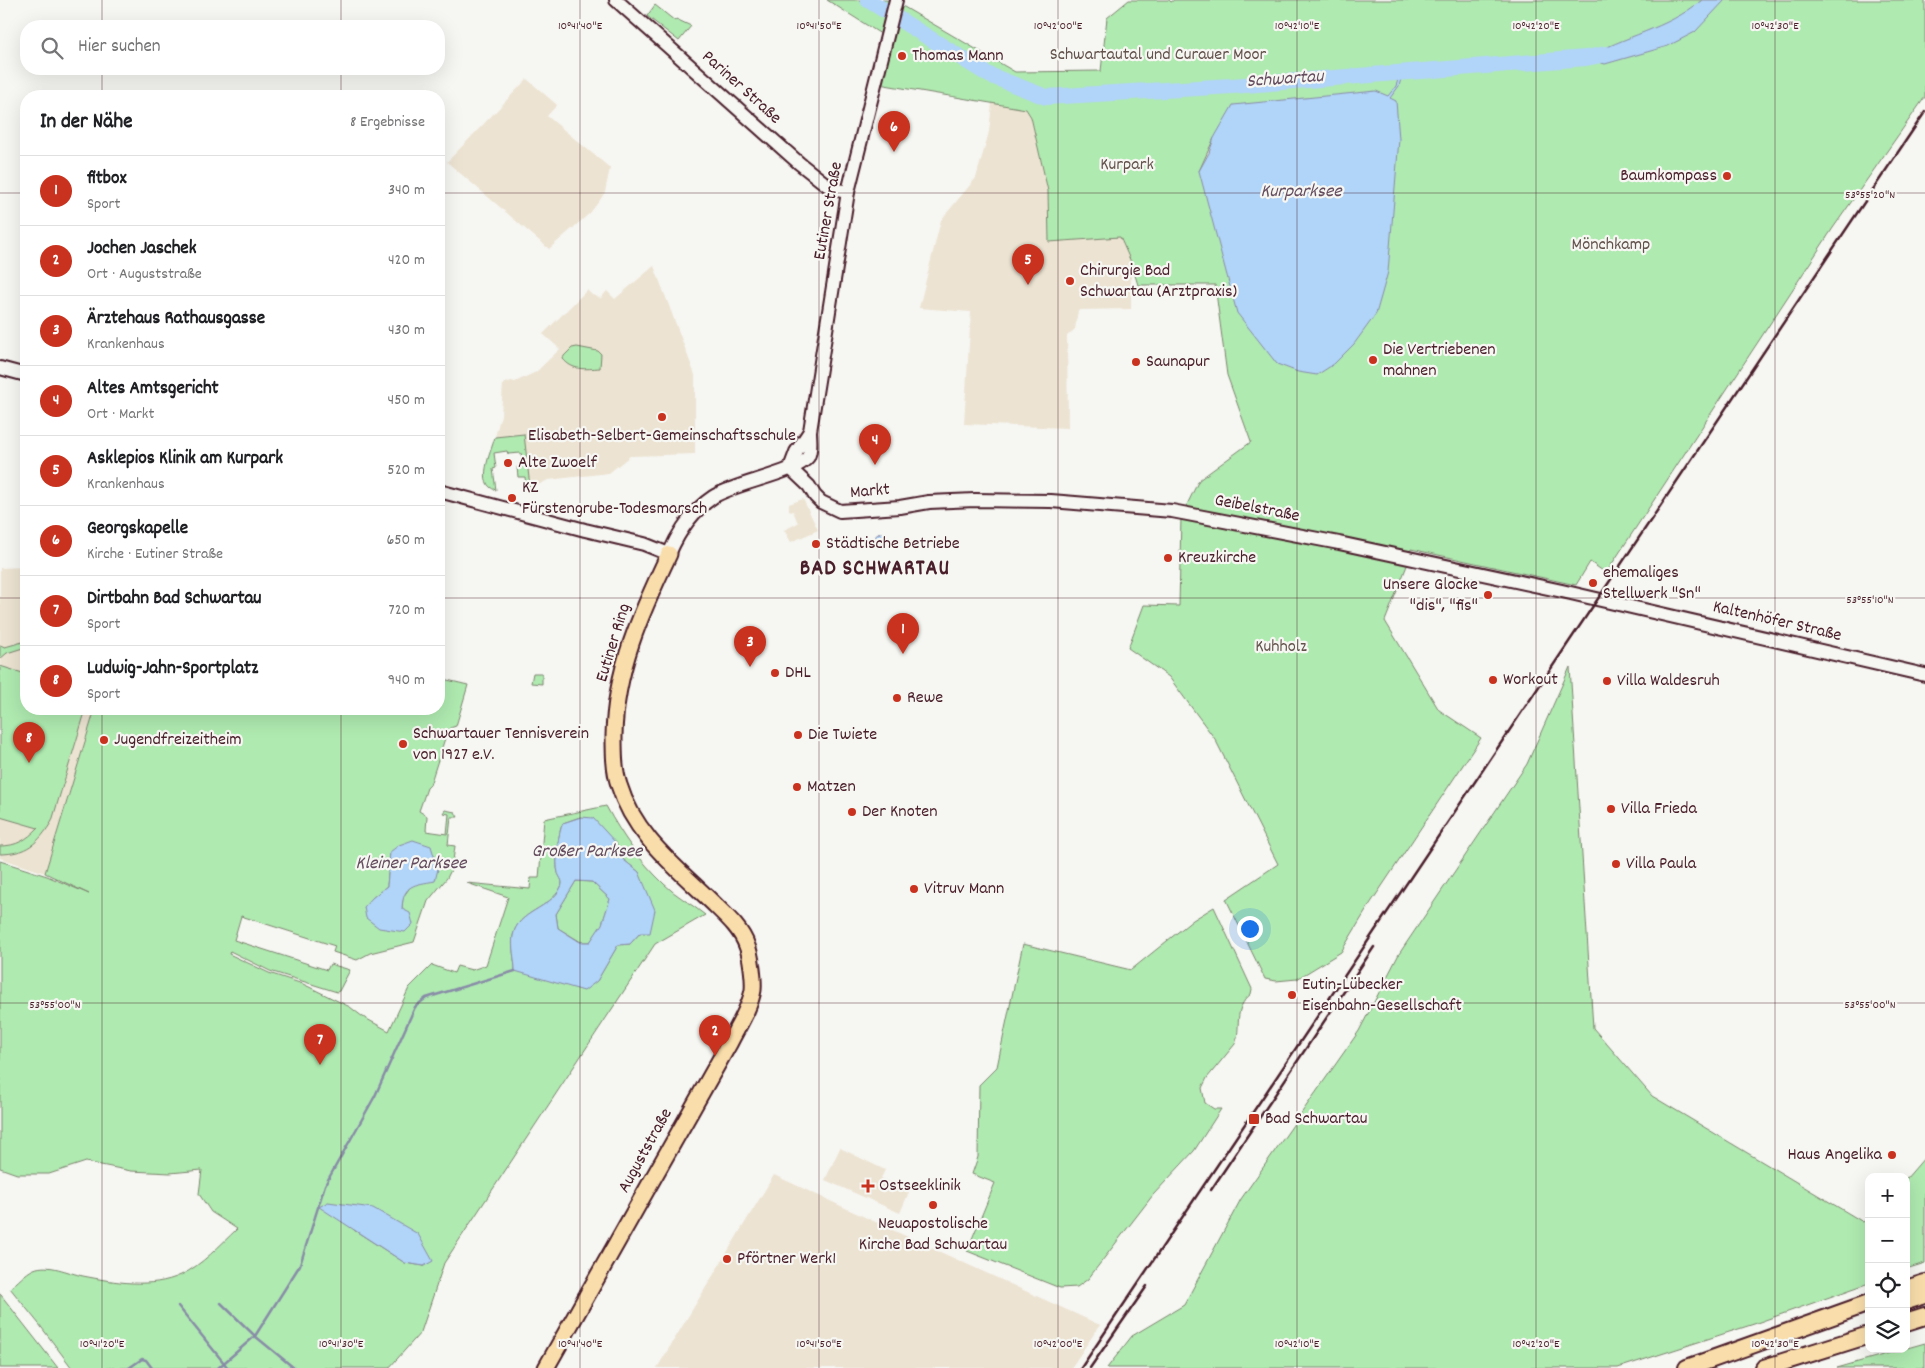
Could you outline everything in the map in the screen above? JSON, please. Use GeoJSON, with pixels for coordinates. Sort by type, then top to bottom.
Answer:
{"type":"FeatureCollection","features":[{"type":"Feature","properties":{"kind":"highway"},"geometry":{"type":"LineString","coordinates":[[1910,1288],[1925,1283]]}},
{"type":"Feature","properties":{"kind":"highway"},"geometry":{"type":"LineString","coordinates":[[1910,1300],[1925,1295]]}},
{"type":"Feature","properties":{"kind":"highway"},"geometry":{"type":"LineString","coordinates":[[1688,1368],[1865,1304]]}},
{"type":"Feature","properties":{"kind":"highway"},"geometry":{"type":"LineString","coordinates":[[1688,1368],[1865,1313]]}},
{"type":"Feature","properties":{"kind":"highway"},"geometry":{"type":"LineString","coordinates":[[1910,1321],[1925,1316]]}},
{"type":"Feature","properties":{"kind":"highway"},"geometry":{"type":"LineString","coordinates":[[1910,1332],[1925,1328]]}},
{"type":"Feature","properties":{"kind":"highway"},"geometry":{"type":"LineString","coordinates":[[1764,1368],[1865,1335]]}},
{"type":"Feature","properties":{"kind":"highway"},"geometry":{"type":"LineString","coordinates":[[1801,1356],[1865,1343]]}},
{"type":"Feature","properties":{"kind":"main road","name":"Eutiner Ring"},"geometry":{"type":"LineString","coordinates":[[669,554],[641,615],[620,678],[614,722],[617,777],[631,813],[647,837],[658,851],[728,918],[748,946]]}},
{"type":"Feature","properties":{"kind":"main road","name":"Auguststraße"},"geometry":{"type":"LineString","coordinates":[[546,1368],[730,1042],[750,1000],[753,989],[748,946]]}},
{"type":"Feature","properties":{"kind":"street","name":"Pariner Straße"},"geometry":{"type":"LineString","coordinates":[[616,0],[799,164],[832,188],[848,192]]}},
{"type":"Feature","properties":{"kind":"street","name":"Eutiner Straße"},"geometry":{"type":"LineString","coordinates":[[790,468],[796,452],[810,431],[848,192],[895,4]]}},
{"type":"Feature","properties":{"kind":"street"},"geometry":{"type":"LineString","coordinates":[[0,368],[20,373]]}},
{"type":"Feature","properties":{"kind":"street","name":"Markt"},"geometry":{"type":"LineString","coordinates":[[790,468],[809,486],[821,502],[840,511],[912,505]]}},
{"type":"Feature","properties":{"kind":"street","name":"Eutiner Ring"},"geometry":{"type":"LineString","coordinates":[[669,554],[678,533],[692,514],[714,496],[740,484],[790,468]]}},
{"type":"Feature","properties":{"kind":"street"},"geometry":{"type":"LineString","coordinates":[[445,493],[644,544],[669,554]]}},
{"type":"Feature","properties":{"kind":"street","name":"Geibelstraße"},"geometry":{"type":"LineString","coordinates":[[912,505],[932,502],[1051,501],[1172,511],[1423,561],[1591,598]]}},
{"type":"Feature","properties":{"kind":"street","name":"Kaltenhöfer Straße"},"geometry":{"type":"LineString","coordinates":[[1591,598],[1925,674]]}},
{"type":"Feature","properties":{"kind":"shaded area"},"geometry":{"type":"Polygon","coordinates":[[[527,79],[557,105],[547,116],[610,168],[605,192],[600,200],[590,213],[549,249],[447,162],[527,79]]]}},
{"type":"Feature","properties":{"kind":"shaded area"},"geometry":{"type":"Polygon","coordinates":[[[992,103],[1026,109],[1031,117],[1048,191],[1049,242],[1120,236],[1131,262],[1131,309],[1078,310],[1075,329],[1067,336],[1068,428],[964,424],[971,312],[919,308],[941,220],[976,178],[989,132],[992,103]]]}},
{"type":"Feature","properties":{"kind":"shaded area"},"geometry":{"type":"Polygon","coordinates":[[[654,266],[695,375],[695,454],[630,456],[609,473],[548,480],[530,487],[524,434],[495,437],[501,415],[503,384],[511,381],[515,382],[536,372],[560,349],[543,334],[587,290],[592,295],[601,298],[607,291],[615,299],[654,266]]]}},
{"type":"Feature","properties":{"kind":"shaded area"},"geometry":{"type":"Polygon","coordinates":[[[803,499],[818,530],[791,542],[784,530],[798,523],[793,511],[789,510],[789,504],[803,499]]]}},
{"type":"Feature","properties":{"kind":"shaded area"},"geometry":{"type":"Polygon","coordinates":[[[20,567],[20,715],[93,715],[45,873],[0,858],[0,568],[20,567]]]}},
{"type":"Feature","properties":{"kind":"shaded area","name":"Ostseeklinik"},"geometry":{"type":"Polygon","coordinates":[[[840,1148],[885,1170],[881,1178],[909,1192],[900,1213],[825,1180],[840,1148]]]}},
{"type":"Feature","properties":{"kind":"shaded area"},"geometry":{"type":"Polygon","coordinates":[[[774,1175],[1100,1325],[1071,1368],[657,1368],[774,1175]]]}},
{"type":"Feature","properties":{"kind":"green space"},"geometry":{"type":"Polygon","coordinates":[[[827,0],[889,0],[888,3],[904,7],[1015,72],[1101,71],[1107,18],[1129,0],[1169,0],[1171,2],[1174,0],[1925,0],[1925,97],[1833,228],[1606,573],[1590,562],[1576,585],[1411,549],[1408,563],[1385,621],[1439,710],[1481,738],[1370,904],[1341,952],[1297,979],[1276,981],[1265,979],[1226,899],[1278,864],[1215,739],[1169,677],[1128,648],[1144,605],[1179,606],[1181,517],[1199,480],[1251,442],[1227,375],[1215,285],[1138,285],[1131,262],[1120,237],[1049,242],[1048,191],[1031,117],[1026,109],[873,83],[884,36],[827,0]],[[1214,138],[1199,171],[1399,139],[1214,138]]]}},
{"type":"Feature","properties":{"kind":"green space"},"geometry":{"type":"Polygon","coordinates":[[[655,5],[675,21],[676,19],[691,26],[679,41],[647,16],[655,5]]]}},
{"type":"Feature","properties":{"kind":"green space"},"geometry":{"type":"Polygon","coordinates":[[[577,347],[598,351],[601,354],[600,368],[580,368],[567,363],[563,359],[564,356],[572,348],[577,347]]]}},
{"type":"Feature","properties":{"kind":"green space"},"geometry":{"type":"Polygon","coordinates":[[[524,434],[530,487],[526,487],[525,477],[518,477],[517,467],[523,466],[521,453],[508,454],[507,451],[494,453],[496,468],[493,469],[496,490],[490,487],[486,482],[485,475],[495,437],[524,434]]]}},
{"type":"Feature","properties":{"kind":"green space"},"geometry":{"type":"Polygon","coordinates":[[[20,643],[20,649],[7,653],[0,659],[0,645],[5,647],[20,643]]]}},
{"type":"Feature","properties":{"kind":"green space"},"geometry":{"type":"Polygon","coordinates":[[[0,666],[20,672],[20,715],[84,715],[52,821],[42,835],[31,846],[17,852],[0,854],[0,846],[11,845],[21,841],[38,828],[0,817],[0,666]]]}},
{"type":"Feature","properties":{"kind":"green space"},"geometry":{"type":"Polygon","coordinates":[[[1570,667],[1593,1028],[1652,1096],[1863,1222],[1865,1220],[1865,1284],[1754,1324],[1618,1368],[1107,1368],[1132,1336],[1184,1305],[1241,1199],[1359,1031],[1399,954],[1527,764],[1570,667]]]}},
{"type":"Feature","properties":{"kind":"green space"},"geometry":{"type":"Polygon","coordinates":[[[533,673],[542,673],[542,684],[531,683],[533,673]]]}},
{"type":"Feature","properties":{"kind":"green space"},"geometry":{"type":"Polygon","coordinates":[[[445,679],[468,685],[456,726],[450,728],[447,732],[430,785],[427,788],[419,811],[427,816],[426,831],[447,834],[449,814],[443,813],[445,810],[455,812],[458,817],[451,817],[448,845],[455,846],[452,868],[447,878],[428,901],[414,942],[370,953],[357,960],[333,952],[335,946],[241,916],[234,940],[327,970],[330,964],[350,970],[337,992],[270,971],[230,951],[229,954],[269,973],[303,984],[350,1007],[363,1017],[389,1031],[409,988],[432,965],[454,973],[457,966],[472,970],[486,965],[508,897],[467,883],[530,889],[531,878],[539,878],[544,819],[606,806],[625,838],[655,875],[705,915],[655,944],[444,1263],[421,1332],[389,1368],[72,1368],[10,1288],[24,1275],[34,1269],[46,1267],[120,1282],[157,1282],[189,1271],[237,1229],[211,1212],[199,1194],[202,1170],[170,1173],[131,1171],[86,1162],[49,1174],[17,1174],[0,1168],[0,861],[47,876],[89,894],[45,873],[93,715],[445,715],[445,679]],[[580,817],[563,823],[558,840],[557,868],[562,885],[550,900],[527,915],[516,928],[513,936],[515,971],[597,981],[618,945],[630,944],[640,933],[639,872],[620,857],[616,843],[580,817]],[[390,852],[387,886],[372,898],[402,909],[403,897],[411,886],[390,852]],[[354,1230],[405,1263],[424,1266],[354,1230]]]}},
{"type":"Feature","properties":{"kind":"green space"},"geometry":{"type":"Polygon","coordinates":[[[576,881],[592,882],[610,899],[602,925],[590,942],[581,942],[558,928],[556,914],[576,881]]]}},
{"type":"Feature","properties":{"kind":"green space"},"geometry":{"type":"Polygon","coordinates":[[[1214,907],[1252,989],[1251,994],[1241,1006],[1239,1012],[1235,1044],[1207,1078],[1202,1088],[1205,1103],[1214,1109],[1221,1109],[1194,1151],[1153,1195],[1088,1279],[1077,1287],[1060,1288],[967,1251],[995,1183],[972,1174],[978,1157],[979,1085],[997,1067],[1023,944],[1131,970],[1193,920],[1214,907]]]}},
{"type":"Feature","properties":{"kind":"green space"},"geometry":{"type":"Polygon","coordinates":[[[1925,1157],[1925,1263],[1910,1268],[1910,1218],[1910,1174],[1925,1157]]]}},
{"type":"Feature","properties":{"kind":"green space"},"geometry":{"type":"Polygon","coordinates":[[[0,1293],[1,1295],[58,1368],[0,1368],[0,1293]]]}},
{"type":"Feature","properties":{"kind":"green space"},"geometry":{"type":"Polygon","coordinates":[[[1925,1343],[1925,1368],[1837,1368],[1890,1353],[1910,1353],[1910,1347],[1925,1343]]]}},
{"type":"Feature","properties":{"kind":"water"},"geometry":{"type":"Polygon","coordinates":[[[1702,0],[1725,0],[1695,32],[1668,46],[1605,64],[1586,58],[1674,18],[1702,0]]]}},
{"type":"Feature","properties":{"kind":"water","name":"Kurparksee"},"geometry":{"type":"Polygon","coordinates":[[[1403,72],[1399,86],[1390,98],[1396,101],[1399,139],[1388,272],[1376,314],[1354,344],[1334,364],[1317,375],[1298,372],[1277,364],[1237,313],[1199,171],[1209,153],[1214,138],[1233,105],[1376,91],[1388,96],[1396,86],[1400,73],[1403,72]]]}},
{"type":"Feature","properties":{"kind":"water"},"geometry":{"type":"Polygon","coordinates":[[[881,533],[887,539],[881,545],[875,539],[881,533]]]}},
{"type":"Feature","properties":{"kind":"water","name":"Großer Parksee"},"geometry":{"type":"Polygon","coordinates":[[[581,817],[593,818],[616,843],[620,857],[639,872],[655,910],[650,933],[640,933],[630,944],[618,945],[597,981],[584,991],[515,971],[513,936],[516,928],[527,915],[550,900],[562,885],[557,868],[557,855],[558,840],[563,823],[581,817]],[[576,881],[556,914],[558,928],[580,942],[590,942],[602,924],[610,899],[592,882],[576,881]]]}},
{"type":"Feature","properties":{"kind":"water","name":"Kleiner Parksee"},"geometry":{"type":"Polygon","coordinates":[[[413,840],[431,846],[438,869],[435,881],[416,885],[407,890],[402,909],[410,913],[413,924],[405,932],[379,928],[366,918],[364,907],[387,886],[390,852],[399,845],[413,840]]]}},
{"type":"Feature","properties":{"kind":"water"},"geometry":{"type":"Polygon","coordinates":[[[328,1202],[373,1208],[418,1234],[433,1261],[424,1266],[405,1263],[319,1207],[328,1202]]]}},
{"type":"Feature","properties":{"kind":"waterway","name":"Schwartau"},"geometry":{"type":"LineString","coordinates":[[868,0],[989,75],[1046,97],[1232,86],[1586,58],[1606,54]]}},
{"type":"Feature","properties":{"kind":"waterway"},"geometry":{"type":"LineString","coordinates":[[218,1368],[255,1336],[300,1265],[325,1185],[375,1096],[415,1007],[426,998],[515,971]]}},
{"type":"Feature","properties":{"kind":"waterway"},"geometry":{"type":"LineString","coordinates":[[221,1303],[255,1336],[294,1368]]}},
{"type":"Feature","properties":{"kind":"waterway"},"geometry":{"type":"LineString","coordinates":[[178,1306],[228,1368]]}},
{"type":"Feature","properties":{"kind":"waterway"},"geometry":{"type":"LineString","coordinates":[[129,1368],[142,1359],[146,1360],[152,1368]]}},
{"type":"Feature","properties":{"kind":"railway"},"geometry":{"type":"LineString","coordinates":[[1081,1368],[1925,112]]}},
{"type":"Feature","properties":{"kind":"railway"},"geometry":{"type":"LineString","coordinates":[[1211,1190],[1374,947]]}},
{"type":"Feature","properties":{"kind":"railway"},"geometry":{"type":"LineString","coordinates":[[1090,1368],[1147,1286]]}},
{"type":"Feature","properties":{"kind":"place","name":"Thomas Mann"},"geometry":{"type":"Point","coordinates":[902,56]}},
{"type":"Feature","properties":{"kind":"place","name":"Georgskapelle"},"geometry":{"type":"Point","coordinates":[894,152]}},
{"type":"Feature","properties":{"kind":"place","name":"Baumkompass"},"geometry":{"type":"Point","coordinates":[1727,176]}},
{"type":"Feature","properties":{"kind":"place","name":"Chirurgie Bad Schwartau (Arztpraxis)"},"geometry":{"type":"Point","coordinates":[1070,281]}},
{"type":"Feature","properties":{"kind":"place","name":"Asklepios Klinik am Kurpark"},"geometry":{"type":"Point","coordinates":[1028,285]}},
{"type":"Feature","properties":{"kind":"place","name":"Die Vertriebenen mahnen"},"geometry":{"type":"Point","coordinates":[1373,360]}},
{"type":"Feature","properties":{"kind":"place","name":"Saunapur"},"geometry":{"type":"Point","coordinates":[1136,362]}},
{"type":"Feature","properties":{"kind":"place","name":"Elisabeth-Selbert-Gemeinschaftsschule"},"geometry":{"type":"Point","coordinates":[662,417]}},
{"type":"Feature","properties":{"kind":"place","name":"Alte Zwoelf"},"geometry":{"type":"Point","coordinates":[508,463]}},
{"type":"Feature","properties":{"kind":"place","name":"Altes Amtsgericht"},"geometry":{"type":"Point","coordinates":[875,465]}},
{"type":"Feature","properties":{"kind":"place","name":"KZ Fürstengrube-Todesmarsch"},"geometry":{"type":"Point","coordinates":[512,498]}},
{"type":"Feature","properties":{"kind":"place","name":"Städtische Betriebe"},"geometry":{"type":"Point","coordinates":[816,544]}},
{"type":"Feature","properties":{"kind":"place","name":"Kreuzkirche"},"geometry":{"type":"Point","coordinates":[1168,558]}},
{"type":"Feature","properties":{"kind":"place","name":"ehemaliges Stellwerk \"Sn\""},"geometry":{"type":"Point","coordinates":[1593,583]}},
{"type":"Feature","properties":{"kind":"place","name":"Unsere Glocke \"dis\", \"fis\""},"geometry":{"type":"Point","coordinates":[1488,595]}},
{"type":"Feature","properties":{"kind":"place","name":"fitbox"},"geometry":{"type":"Point","coordinates":[903,654]}},
{"type":"Feature","properties":{"kind":"place","name":"Ärztehaus Rathausgasse"},"geometry":{"type":"Point","coordinates":[750,667]}},
{"type":"Feature","properties":{"kind":"place","name":"DHL"},"geometry":{"type":"Point","coordinates":[775,673]}},
{"type":"Feature","properties":{"kind":"place","name":"Workout"},"geometry":{"type":"Point","coordinates":[1493,680]}},
{"type":"Feature","properties":{"kind":"place","name":"Villa Waldesruh"},"geometry":{"type":"Point","coordinates":[1607,681]}},
{"type":"Feature","properties":{"kind":"place","name":"Rewe"},"geometry":{"type":"Point","coordinates":[897,698]}},
{"type":"Feature","properties":{"kind":"place","name":"Die Twiete"},"geometry":{"type":"Point","coordinates":[798,735]}},
{"type":"Feature","properties":{"kind":"place","name":"Jugendfreizeitheim"},"geometry":{"type":"Point","coordinates":[104,740]}},
{"type":"Feature","properties":{"kind":"place","name":"Schwartauer Tennisverein von 1927 e.V."},"geometry":{"type":"Point","coordinates":[403,744]}},
{"type":"Feature","properties":{"kind":"place","name":"Ludwig-Jahn-Sportplatz"},"geometry":{"type":"Point","coordinates":[29,763]}},
{"type":"Feature","properties":{"kind":"place","name":"Matzen"},"geometry":{"type":"Point","coordinates":[797,787]}},
{"type":"Feature","properties":{"kind":"place","name":"Villa Frieda"},"geometry":{"type":"Point","coordinates":[1611,809]}},
{"type":"Feature","properties":{"kind":"place","name":"Der Knoten"},"geometry":{"type":"Point","coordinates":[852,812]}},
{"type":"Feature","properties":{"kind":"place","name":"Villa Paula"},"geometry":{"type":"Point","coordinates":[1616,864]}},
{"type":"Feature","properties":{"kind":"place","name":"Vitruv Mann"},"geometry":{"type":"Point","coordinates":[914,889]}},
{"type":"Feature","properties":{"kind":"place","name":"Eutin-Lübecker Eisenbahn-Gesellschaft"},"geometry":{"type":"Point","coordinates":[1292,995]}},
{"type":"Feature","properties":{"kind":"place","name":"Jochen Jaschek"},"geometry":{"type":"Point","coordinates":[715,1056]}},
{"type":"Feature","properties":{"kind":"place","name":"Dirtbahn Bad Schwartau"},"geometry":{"type":"Point","coordinates":[320,1065]}},
{"type":"Feature","properties":{"kind":"place","name":"Bad Schwartau"},"geometry":{"type":"Point","coordinates":[1254,1119]}},
{"type":"Feature","properties":{"kind":"place","name":"Haus Angelika"},"geometry":{"type":"Point","coordinates":[1892,1155]}},
{"type":"Feature","properties":{"kind":"place","name":"Ostseeklinik"},"geometry":{"type":"Point","coordinates":[868,1186]}},
{"type":"Feature","properties":{"kind":"place","name":"Neuapostolische Kirche Bad Schwartau"},"geometry":{"type":"Point","coordinates":[933,1205]}},
{"type":"Feature","properties":{"kind":"place","name":"Pförtner Werk1"},"geometry":{"type":"Point","coordinates":[727,1259]}},
{"type":"Feature","properties":{"kind":"district","name":"BAD SCHWARTAU"},"geometry":{"type":"Point","coordinates":[875,569]}},
{"type":"Feature","properties":{"kind":"park label","name":"Schwartautal und Curauer Moor"},"geometry":{"type":"Point","coordinates":[1158,55]}},
{"type":"Feature","properties":{"kind":"park label","name":"Kurpark"},"geometry":{"type":"Point","coordinates":[1127,165]}},
{"type":"Feature","properties":{"kind":"park label","name":"Mönchkamp"},"geometry":{"type":"Point","coordinates":[1611,245]}},
{"type":"Feature","properties":{"kind":"park label","name":"Kuhholz"},"geometry":{"type":"Point","coordinates":[1281,647]}}]}
